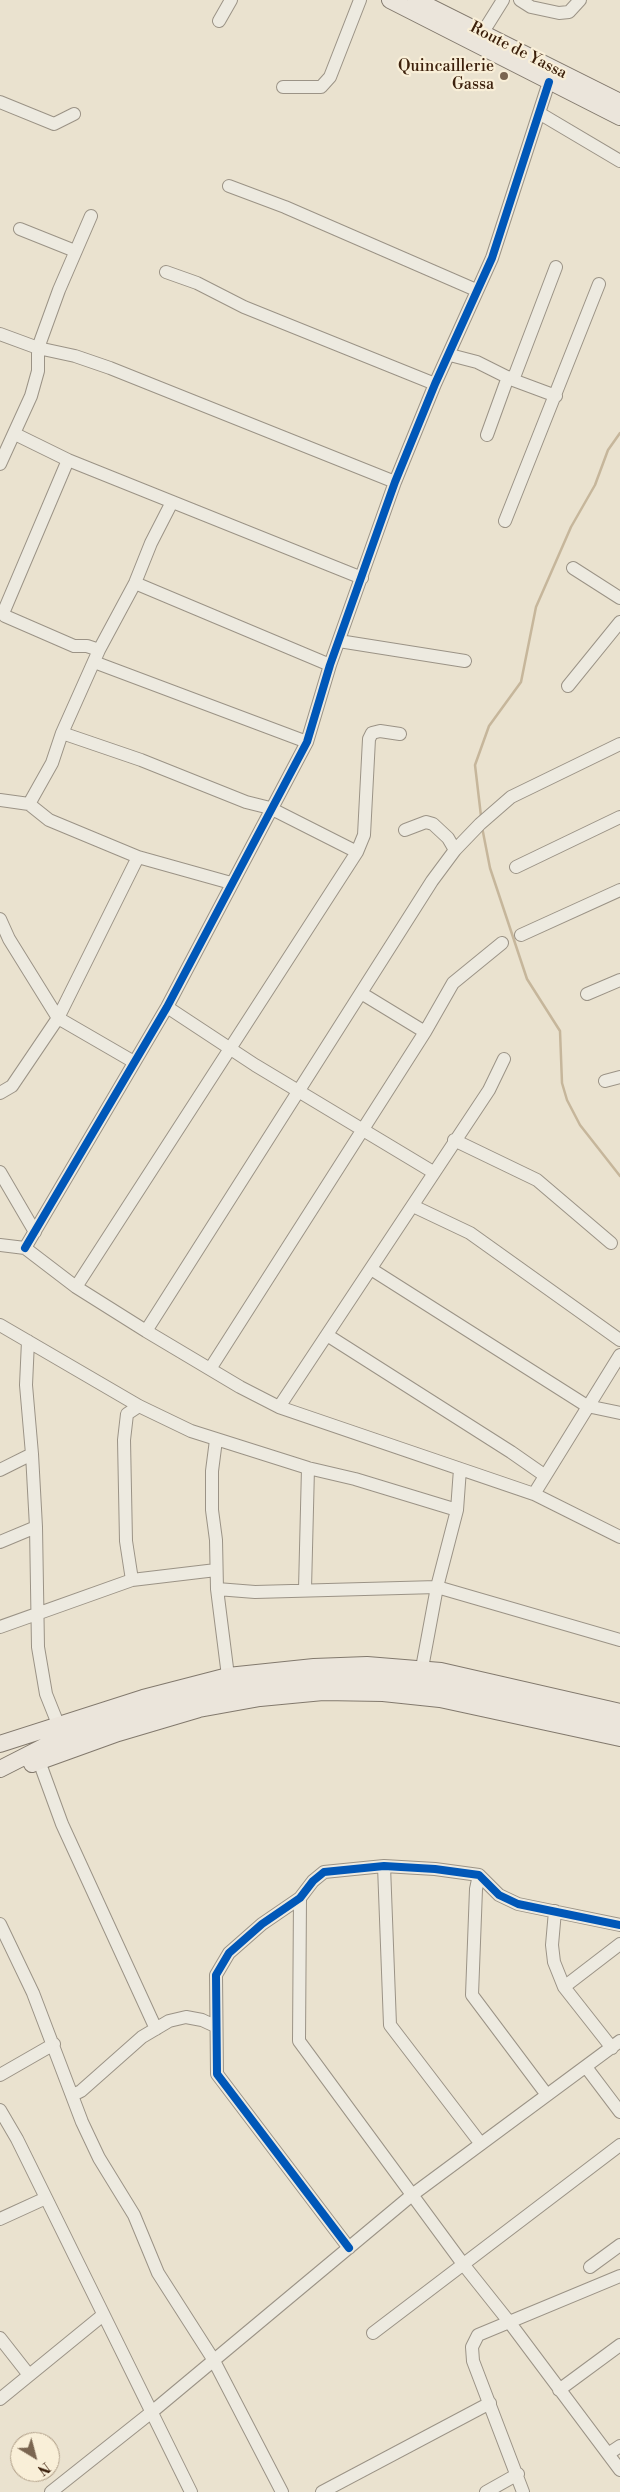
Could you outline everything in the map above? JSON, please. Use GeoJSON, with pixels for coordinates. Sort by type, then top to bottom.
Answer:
{"type":"FeatureCollection","features":[{"type":"Feature","properties":{"kind":"main road","name":"Route de Yassa"},"geometry":{"type":"LineString","coordinates":[[390,0],[620,102]]}},
{"type":"Feature","properties":{"kind":"main road","name":"Route de Yassa"},"geometry":{"type":"LineString","coordinates":[[416,0],[549,82],[620,117]]}},
{"type":"Feature","properties":{"kind":"main road"},"geometry":{"type":"LineString","coordinates":[[0,1754],[58,1732],[228,1676],[314,1667],[422,1668],[620,1712]]}},
{"type":"Feature","properties":{"kind":"main road"},"geometry":{"type":"LineString","coordinates":[[0,1744],[235,1690],[335,1678],[391,1679],[443,1685],[620,1724]]}},
{"type":"Feature","properties":{"kind":"main road"},"geometry":{"type":"LineString","coordinates":[[0,1778],[39,1761],[199,1709],[260,1698],[323,1692],[383,1693],[440,1699],[620,1738]]}},
{"type":"Feature","properties":{"kind":"main road"},"geometry":{"type":"LineString","coordinates":[[0,1769],[58,1732]]}},
{"type":"Feature","properties":{"kind":"street"},"geometry":{"type":"LineString","coordinates":[[219,20],[231,0]]}},
{"type":"Feature","properties":{"kind":"street"},"geometry":{"type":"LineString","coordinates":[[283,87],[322,87],[330,77],[360,0]]}},
{"type":"Feature","properties":{"kind":"street"},"geometry":{"type":"LineString","coordinates":[[478,38],[503,0]]}},
{"type":"Feature","properties":{"kind":"street"},"geometry":{"type":"LineString","coordinates":[[520,0],[531,7],[559,13],[569,12],[580,0]]}},
{"type":"Feature","properties":{"kind":"street"},"geometry":{"type":"LineString","coordinates":[[25,1248],[167,1007],[270,808],[307,742],[330,665],[395,482],[435,384],[450,355],[476,290],[492,258],[549,82]]}},
{"type":"Feature","properties":{"kind":"street"},"geometry":{"type":"LineString","coordinates":[[0,102],[54,124],[74,114]]}},
{"type":"Feature","properties":{"kind":"street"},"geometry":{"type":"LineString","coordinates":[[539,113],[620,161]]}},
{"type":"Feature","properties":{"kind":"street"},"geometry":{"type":"LineString","coordinates":[[229,186],[284,207],[476,290]]}},
{"type":"Feature","properties":{"kind":"street"},"geometry":{"type":"LineString","coordinates":[[0,464],[31,396],[38,371],[38,348],[75,251],[91,216]]}},
{"type":"Feature","properties":{"kind":"street"},"geometry":{"type":"LineString","coordinates":[[20,229],[75,251]]}},
{"type":"Feature","properties":{"kind":"street"},"geometry":{"type":"LineString","coordinates":[[487,435],[556,267]]}},
{"type":"Feature","properties":{"kind":"street"},"geometry":{"type":"LineString","coordinates":[[166,272],[197,283],[244,307],[435,384]]}},
{"type":"Feature","properties":{"kind":"street"},"geometry":{"type":"LineString","coordinates":[[505,520],[599,284]]}},
{"type":"Feature","properties":{"kind":"street"},"geometry":{"type":"LineString","coordinates":[[0,334],[38,348],[75,356],[110,368],[395,482]]}},
{"type":"Feature","properties":{"kind":"street"},"geometry":{"type":"LineString","coordinates":[[450,355],[477,362],[556,396]]}},
{"type":"Feature","properties":{"kind":"street"},"geometry":{"type":"LineString","coordinates":[[15,434],[68,460],[362,578]]}},
{"type":"Feature","properties":{"kind":"street"},"geometry":{"type":"LineString","coordinates":[[68,460],[4,611],[5,616],[74,646],[87,646],[99,650]]}},
{"type":"Feature","properties":{"kind":"street"},"geometry":{"type":"LineString","coordinates":[[29,804],[52,763],[62,733],[99,650],[135,583],[151,543],[172,502]]}},
{"type":"Feature","properties":{"kind":"street"},"geometry":{"type":"LineString","coordinates":[[573,568],[620,598]]}},
{"type":"Feature","properties":{"kind":"street"},"geometry":{"type":"LineString","coordinates":[[135,583],[330,665]]}},
{"type":"Feature","properties":{"kind":"street"},"geometry":{"type":"LineString","coordinates":[[568,686],[620,622]]}},
{"type":"Feature","properties":{"kind":"street"},"geometry":{"type":"LineString","coordinates":[[339,641],[464,661]]}},
{"type":"Feature","properties":{"kind":"street"},"geometry":{"type":"LineString","coordinates":[[94,662],[307,742]]}},
{"type":"Feature","properties":{"kind":"street"},"geometry":{"type":"LineString","coordinates":[[76,1287],[357,852],[364,835],[369,739],[372,733],[380,731],[400,734]]}},
{"type":"Feature","properties":{"kind":"street"},"geometry":{"type":"LineString","coordinates":[[62,733],[141,760],[246,802],[270,808],[357,852]]}},
{"type":"Feature","properties":{"kind":"street"},"geometry":{"type":"LineString","coordinates":[[146,1331],[361,993],[455,850],[511,797],[620,744]]}},
{"type":"Feature","properties":{"kind":"street"},"geometry":{"type":"LineString","coordinates":[[0,800],[29,804],[48,820],[138,857],[231,883]]}},
{"type":"Feature","properties":{"kind":"street"},"geometry":{"type":"LineString","coordinates":[[516,867],[620,817]]}},
{"type":"Feature","properties":{"kind":"street"},"geometry":{"type":"LineString","coordinates":[[405,830],[426,822],[433,824],[448,838],[455,850]]}},
{"type":"Feature","properties":{"kind":"street"},"geometry":{"type":"LineString","coordinates":[[0,1093],[12,1086],[58,1018],[138,857]]}},
{"type":"Feature","properties":{"kind":"street"},"geometry":{"type":"LineString","coordinates":[[521,935],[620,890]]}},
{"type":"Feature","properties":{"kind":"street"},"geometry":{"type":"LineString","coordinates":[[0,920],[9,939],[58,1018],[134,1062]]}},
{"type":"Feature","properties":{"kind":"street"},"geometry":{"type":"LineString","coordinates":[[210,1369],[425,1032],[453,983],[502,943]]}},
{"type":"Feature","properties":{"kind":"street"},"geometry":{"type":"LineString","coordinates":[[587,994],[620,980]]}},
{"type":"Feature","properties":{"kind":"street"},"geometry":{"type":"LineString","coordinates":[[361,993],[425,1032]]}},
{"type":"Feature","properties":{"kind":"street"},"geometry":{"type":"LineString","coordinates":[[167,1007],[299,1092],[433,1172]]}},
{"type":"Feature","properties":{"kind":"street"},"geometry":{"type":"LineString","coordinates":[[279,1407],[488,1090],[504,1059]]}},
{"type":"Feature","properties":{"kind":"street"},"geometry":{"type":"LineString","coordinates":[[605,1081],[620,1078]]}},
{"type":"Feature","properties":{"kind":"street"},"geometry":{"type":"LineString","coordinates":[[454,1140],[537,1180],[611,1242]]}},
{"type":"Feature","properties":{"kind":"street"},"geometry":{"type":"LineString","coordinates":[[0,1172],[34,1232]]}},
{"type":"Feature","properties":{"kind":"street"},"geometry":{"type":"LineString","coordinates":[[413,1206],[470,1233],[620,1340]]}},
{"type":"Feature","properties":{"kind":"street"},"geometry":{"type":"LineString","coordinates":[[0,1245],[25,1248],[76,1287],[146,1331],[279,1407],[534,1494],[620,1537]]}},
{"type":"Feature","properties":{"kind":"street"},"geometry":{"type":"LineString","coordinates":[[371,1268],[587,1406],[620,1413]]}},
{"type":"Feature","properties":{"kind":"street"},"geometry":{"type":"LineString","coordinates":[[0,1325],[160,1417],[216,1440],[457,1510]]}},
{"type":"Feature","properties":{"kind":"street"},"geometry":{"type":"LineString","coordinates":[[327,1334],[544,1475]]}},
{"type":"Feature","properties":{"kind":"street"},"geometry":{"type":"LineString","coordinates":[[28,1341],[26,1385],[36,1527],[41,1670],[46,1694],[58,1732]]}},
{"type":"Feature","properties":{"kind":"street"},"geometry":{"type":"LineString","coordinates":[[534,1494],[620,1355]]}},
{"type":"Feature","properties":{"kind":"street"},"geometry":{"type":"LineString","coordinates":[[132,1580],[126,1542],[124,1440],[127,1414],[140,1406]]}},
{"type":"Feature","properties":{"kind":"street"},"geometry":{"type":"LineString","coordinates":[[216,1440],[212,1490],[216,1589],[228,1676]]}},
{"type":"Feature","properties":{"kind":"street"},"geometry":{"type":"LineString","coordinates":[[0,1470],[32,1454]]}},
{"type":"Feature","properties":{"kind":"street"},"geometry":{"type":"LineString","coordinates":[[305,1589],[308,1468]]}},
{"type":"Feature","properties":{"kind":"street"},"geometry":{"type":"LineString","coordinates":[[422,1668],[437,1587],[457,1510],[460,1469]]}},
{"type":"Feature","properties":{"kind":"street"},"geometry":{"type":"LineString","coordinates":[[0,1542],[36,1527]]}},
{"type":"Feature","properties":{"kind":"street"},"geometry":{"type":"LineString","coordinates":[[0,1627],[132,1580],[216,1570]]}},
{"type":"Feature","properties":{"kind":"street"},"geometry":{"type":"LineString","coordinates":[[216,1589],[255,1592],[305,1589],[373,1590],[437,1587],[620,1640]]}},
{"type":"Feature","properties":{"kind":"street"},"geometry":{"type":"LineString","coordinates":[[39,1761],[62,1824],[156,2029]]}},
{"type":"Feature","properties":{"kind":"street"},"geometry":{"type":"LineString","coordinates":[[384,1866],[390,2025],[480,2144]]}},
{"type":"Feature","properties":{"kind":"street"},"geometry":{"type":"LineString","coordinates":[[349,2248],[217,2074],[215,2026],[216,1975],[228,1953],[262,1924],[300,1898],[313,1881],[324,1872],[384,1866],[435,1868],[479,1875],[507,1900],[518,1904],[620,1925]]}},
{"type":"Feature","properties":{"kind":"street"},"geometry":{"type":"LineString","coordinates":[[479,1875],[476,1889],[472,1995],[547,2095]]}},
{"type":"Feature","properties":{"kind":"street"},"geometry":{"type":"LineString","coordinates":[[300,1898],[299,2041],[412,2196],[620,2470]]}},
{"type":"Feature","properties":{"kind":"street"},"geometry":{"type":"LineString","coordinates":[[51,2492],[153,2411],[412,2196],[616,2044],[564,1987],[554,1962],[552,1945],[555,1911]]}},
{"type":"Feature","properties":{"kind":"street"},"geometry":{"type":"LineString","coordinates":[[0,1924],[33,1993],[99,2158],[134,2215],[158,2273],[213,2360],[282,2492]]}},
{"type":"Feature","properties":{"kind":"street"},"geometry":{"type":"LineString","coordinates":[[564,1987],[620,1944]]}},
{"type":"Feature","properties":{"kind":"street"},"geometry":{"type":"LineString","coordinates":[[73,2095],[81,2091],[135,2043],[169,2021],[186,2018],[202,2020],[215,2026]]}},
{"type":"Feature","properties":{"kind":"street"},"geometry":{"type":"LineString","coordinates":[[0,2075],[54,2044]]}},
{"type":"Feature","properties":{"kind":"street"},"geometry":{"type":"LineString","coordinates":[[586,2067],[620,2112]]}},
{"type":"Feature","properties":{"kind":"street"},"geometry":{"type":"LineString","coordinates":[[0,2110],[153,2411],[191,2492]]}},
{"type":"Feature","properties":{"kind":"street"},"geometry":{"type":"LineString","coordinates":[[373,2333],[620,2145]]}},
{"type":"Feature","properties":{"kind":"street"},"geometry":{"type":"LineString","coordinates":[[0,2219],[46,2198]]}},
{"type":"Feature","properties":{"kind":"street"},"geometry":{"type":"LineString","coordinates":[[590,2267],[620,2246]]}},
{"type":"Feature","properties":{"kind":"street"},"geometry":{"type":"LineString","coordinates":[[523,2492],[518,2474],[473,2361],[472,2347],[478,2335],[620,2276]]}},
{"type":"Feature","properties":{"kind":"street"},"geometry":{"type":"LineString","coordinates":[[0,2399],[103,2314]]}},
{"type":"Feature","properties":{"kind":"street"},"geometry":{"type":"LineString","coordinates":[[0,2338],[29,2375]]}},
{"type":"Feature","properties":{"kind":"street"},"geometry":{"type":"LineString","coordinates":[[559,2390],[620,2344]]}},
{"type":"Feature","properties":{"kind":"street"},"geometry":{"type":"LineString","coordinates":[[322,2492],[490,2403]]}},
{"type":"Feature","properties":{"kind":"street"},"geometry":{"type":"LineString","coordinates":[[608,2454],[620,2446]]}},
{"type":"Feature","properties":{"kind":"street"},"geometry":{"type":"LineString","coordinates":[[486,2492],[518,2474]]}},
{"type":"Feature","properties":{"kind":"waterway"},"geometry":{"type":"LineString","coordinates":[[481,816],[475,765],[489,726],[521,682],[536,607],[571,527],[595,485],[608,450],[620,433]]}},
{"type":"Feature","properties":{"kind":"waterway"},"geometry":{"type":"LineString","coordinates":[[482,827],[490,868],[527,979],[560,1031],[562,1083],[567,1100],[580,1125],[620,1176]]}},
{"type":"Feature","properties":{"kind":"cycle path"},"geometry":{"type":"LineString","coordinates":[[25,1248],[167,1007],[307,742],[330,665],[395,482],[435,384],[492,258],[549,82]]}},
{"type":"Feature","properties":{"kind":"cycle path"},"geometry":{"type":"LineString","coordinates":[[349,2248],[217,2074],[216,1975],[229,1953],[262,1924],[300,1898],[313,1881],[324,1872],[384,1866],[435,1869],[479,1875],[499,1895],[518,1904],[620,1925]]}},
{"type":"Feature","properties":{"kind":"place","name":"Quincaillerie Gassa"},"geometry":{"type":"Point","coordinates":[504,76]}}]}
